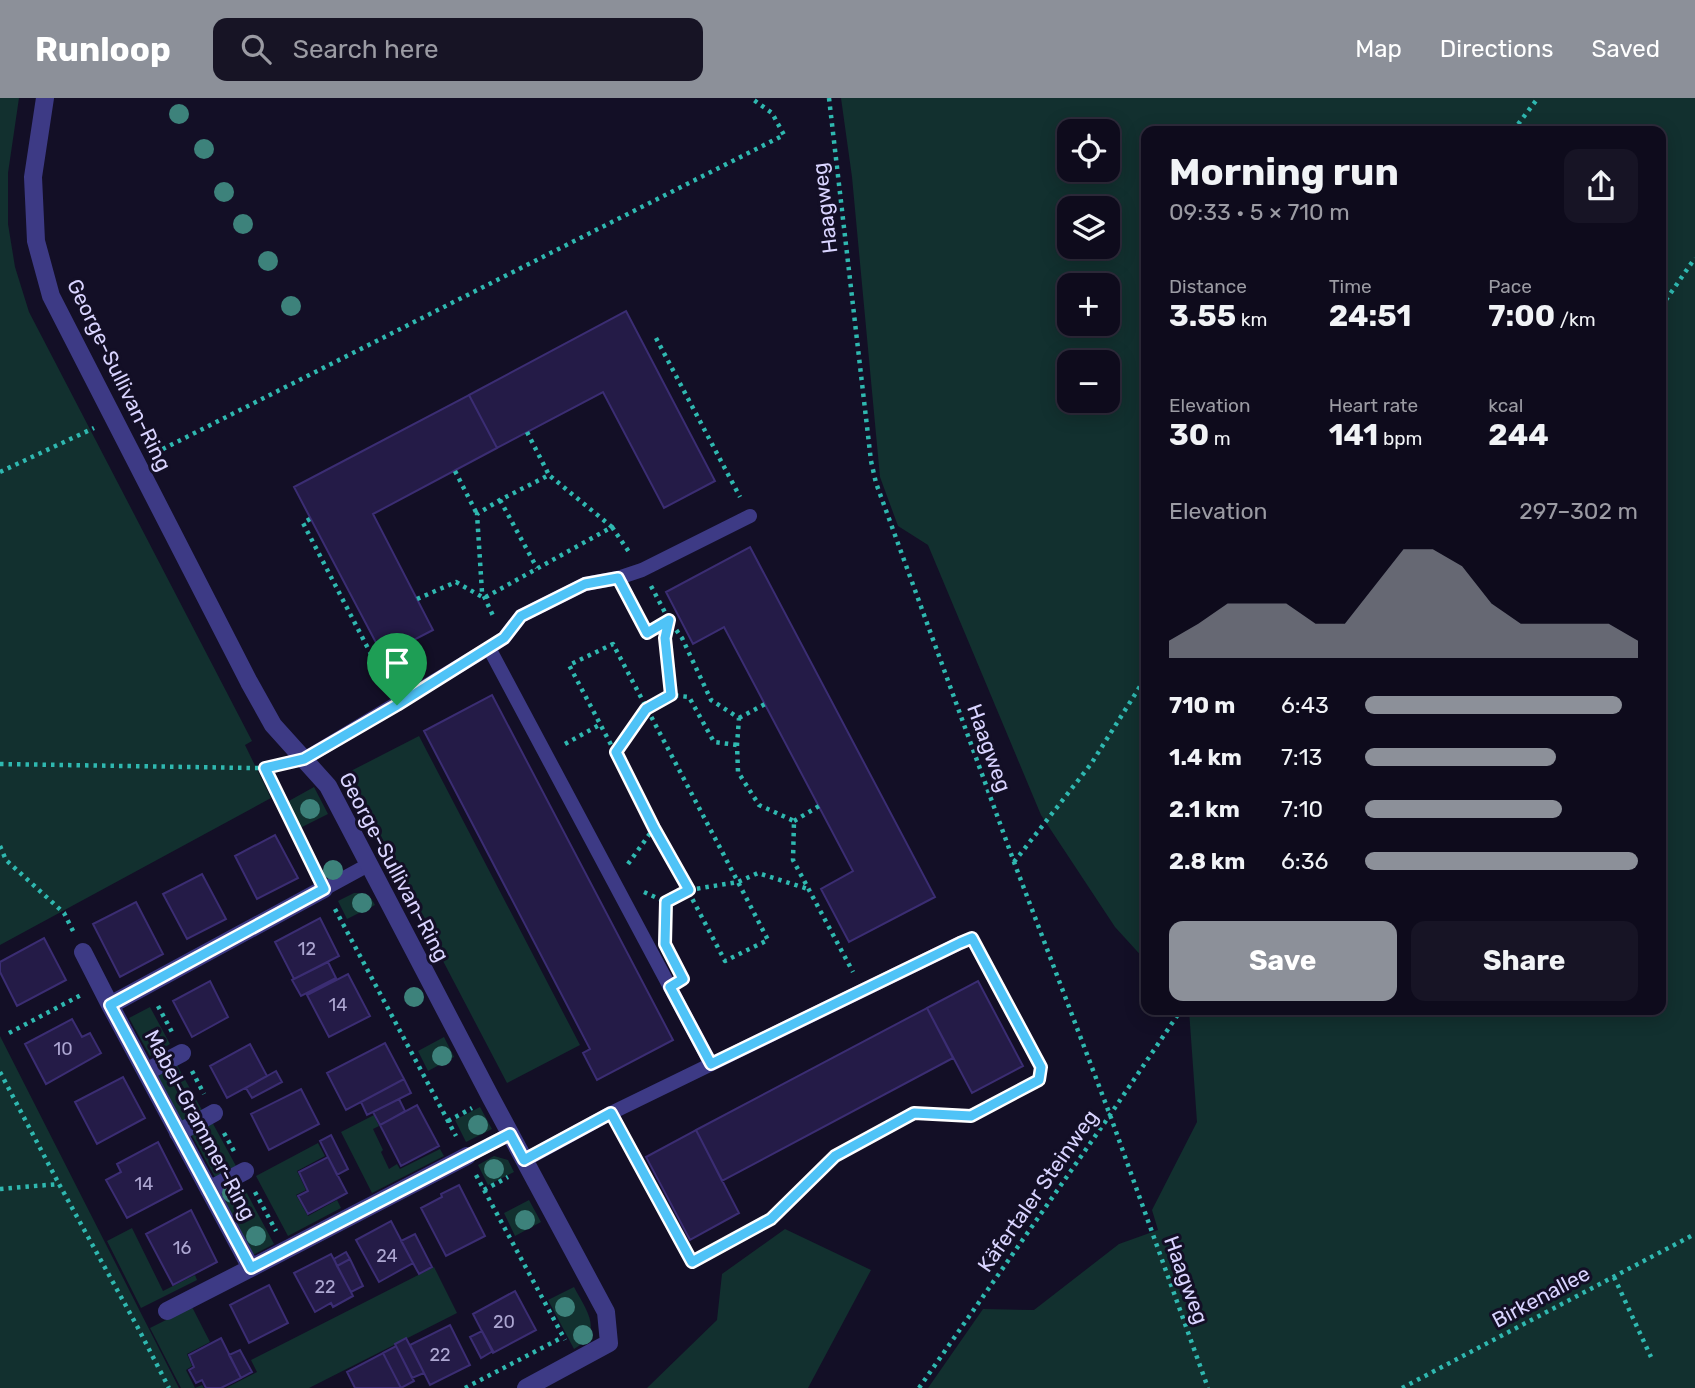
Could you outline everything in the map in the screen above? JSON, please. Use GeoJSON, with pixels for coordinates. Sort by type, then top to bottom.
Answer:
{"type":"FeatureCollection","features":[{"type":"Feature","properties":{"kind":"street","name":"George-Sullivan-Ring"},"geometry":{"type":"LineString","coordinates":[[45,98],[33,177],[36,241],[51,296],[249,682],[273,725],[328,786],[606,1312],[609,1343],[526,1388]]}},
{"type":"Feature","properties":{"kind":"street"},"geometry":{"type":"LineString","coordinates":[[110,1005],[324,889]]}},
{"type":"Feature","properties":{"kind":"street","name":"Mabel-Grammer-Ring"},"geometry":{"type":"LineString","coordinates":[[83,952],[251,1268]]}},
{"type":"Feature","properties":{"kind":"street"},"geometry":{"type":"LineString","coordinates":[[146,1072],[182,1053]]}},
{"type":"Feature","properties":{"kind":"street"},"geometry":{"type":"LineString","coordinates":[[178,1133],[214,1113]]}},
{"type":"Feature","properties":{"kind":"street"},"geometry":{"type":"LineString","coordinates":[[167,1311],[467,1156]]}},
{"type":"Feature","properties":{"kind":"street"},"geometry":{"type":"LineString","coordinates":[[209,1190],[244,1171]]}},
{"type":"Feature","properties":{"kind":"lane"},"geometry":{"type":"LineString","coordinates":[[304,759],[489,648],[504,638],[521,616],[585,584],[642,570],[750,516]]}},
{"type":"Feature","properties":{"kind":"lane"},"geometry":{"type":"LineString","coordinates":[[489,648],[711,1064]]}},
{"type":"Feature","properties":{"kind":"lane"},"geometry":{"type":"LineString","coordinates":[[324,889],[368,865]]}},
{"type":"Feature","properties":{"kind":"lane"},"geometry":{"type":"LineString","coordinates":[[524,1160],[611,1113],[960,943]]}},
{"type":"Feature","properties":{"kind":"lane"},"geometry":{"type":"LineString","coordinates":[[467,1156],[510,1134]]}},
{"type":"Feature","properties":{"kind":"path"},"geometry":{"type":"LineString","coordinates":[[149,443],[155,454],[784,135],[772,113],[751,98]]}},
{"type":"Feature","properties":{"kind":"path","name":"Haagweg"},"geometry":{"type":"LineString","coordinates":[[829,98],[871,461],[876,483],[1208,1388]]}},
{"type":"Feature","properties":{"kind":"path"},"geometry":{"type":"LineString","coordinates":[[1517,126],[1538,98]]}},
{"type":"Feature","properties":{"kind":"path"},"geometry":{"type":"LineString","coordinates":[[1666,300],[1695,258]]}},
{"type":"Feature","properties":{"kind":"path"},"geometry":{"type":"LineString","coordinates":[[656,338],[750,516]]}},
{"type":"Feature","properties":{"kind":"path"},"geometry":{"type":"LineString","coordinates":[[0,472],[114,418]]}},
{"type":"Feature","properties":{"kind":"path"},"geometry":{"type":"LineString","coordinates":[[527,432],[549,475],[612,527],[642,570]]}},
{"type":"Feature","properties":{"kind":"path"},"geometry":{"type":"LineString","coordinates":[[455,471],[477,514],[482,592],[504,638]]}},
{"type":"Feature","properties":{"kind":"path"},"geometry":{"type":"LineString","coordinates":[[477,514],[549,475]]}},
{"type":"Feature","properties":{"kind":"path"},"geometry":{"type":"LineString","coordinates":[[500,500],[537,568]]}},
{"type":"Feature","properties":{"kind":"path"},"geometry":{"type":"LineString","coordinates":[[310,519],[303,523],[397,705]]}},
{"type":"Feature","properties":{"kind":"path"},"geometry":{"type":"LineString","coordinates":[[484,598],[612,527]]}},
{"type":"Feature","properties":{"kind":"path"},"geometry":{"type":"LineString","coordinates":[[618,578],[647,633],[669,620]]}},
{"type":"Feature","properties":{"kind":"path"},"geometry":{"type":"LineString","coordinates":[[417,599],[456,582],[484,598]]}},
{"type":"Feature","properties":{"kind":"path"},"geometry":{"type":"LineString","coordinates":[[655,593],[682,638],[711,700],[739,718]]}},
{"type":"Feature","properties":{"kind":"path"},"geometry":{"type":"LineString","coordinates":[[669,620],[665,638],[671,695]]}},
{"type":"Feature","properties":{"kind":"path"},"geometry":{"type":"LineString","coordinates":[[613,644],[646,709],[768,940],[725,961],[569,665],[613,644]]}},
{"type":"Feature","properties":{"kind":"path"},"geometry":{"type":"LineString","coordinates":[[1014,862],[1091,764],[1141,685]]}},
{"type":"Feature","properties":{"kind":"path"},"geometry":{"type":"LineString","coordinates":[[616,752],[646,709],[671,695],[689,697],[714,743],[737,745]]}},
{"type":"Feature","properties":{"kind":"path"},"geometry":{"type":"LineString","coordinates":[[739,718],[765,704]]}},
{"type":"Feature","properties":{"kind":"path"},"geometry":{"type":"LineString","coordinates":[[739,718],[738,772],[759,805],[794,821]]}},
{"type":"Feature","properties":{"kind":"path"},"geometry":{"type":"LineString","coordinates":[[587,732],[601,724]]}},
{"type":"Feature","properties":{"kind":"path"},"geometry":{"type":"LineString","coordinates":[[0,764],[265,768],[304,759]]}},
{"type":"Feature","properties":{"kind":"path"},"geometry":{"type":"LineString","coordinates":[[265,768],[324,889],[576,1362]]}},
{"type":"Feature","properties":{"kind":"path"},"geometry":{"type":"LineString","coordinates":[[794,821],[819,806]]}},
{"type":"Feature","properties":{"kind":"path"},"geometry":{"type":"LineString","coordinates":[[794,821],[793,860],[842,950]]}},
{"type":"Feature","properties":{"kind":"path"},"geometry":{"type":"LineString","coordinates":[[632,873],[627,865],[654,828]]}},
{"type":"Feature","properties":{"kind":"path"},"geometry":{"type":"LineString","coordinates":[[0,846],[6,860],[64,914]]}},
{"type":"Feature","properties":{"kind":"path"},"geometry":{"type":"LineString","coordinates":[[666,902],[689,890],[738,882],[758,873],[808,889]]}},
{"type":"Feature","properties":{"kind":"path"},"geometry":{"type":"LineString","coordinates":[[640,890],[666,902]]}},
{"type":"Feature","properties":{"kind":"path"},"geometry":{"type":"LineString","coordinates":[[666,902],[666,934]]}},
{"type":"Feature","properties":{"kind":"path"},"geometry":{"type":"LineString","coordinates":[[611,1113],[692,1262],[771,1219],[835,1156],[891,1125],[914,1113],[971,1116],[1039,1080],[1041,1067],[972,938],[960,943]]}},
{"type":"Feature","properties":{"kind":"path"},"geometry":{"type":"LineString","coordinates":[[9,1033],[100,985]]}},
{"type":"Feature","properties":{"kind":"path","name":"Käfertaler Steinweg"},"geometry":{"type":"LineString","coordinates":[[919,1388],[1178,1015]]}},
{"type":"Feature","properties":{"kind":"path"},"geometry":{"type":"LineString","coordinates":[[0,1072],[169,1388]]}},
{"type":"Feature","properties":{"kind":"path"},"geometry":{"type":"LineString","coordinates":[[0,1189],[59,1184]]}},
{"type":"Feature","properties":{"kind":"path","name":"Birkenallee"},"geometry":{"type":"LineString","coordinates":[[1402,1388],[1695,1234]]}},
{"type":"Feature","properties":{"kind":"path"},"geometry":{"type":"LineString","coordinates":[[1614,1277],[1651,1357]]}},
{"type":"Feature","properties":{"kind":"path"},"geometry":{"type":"LineString","coordinates":[[466,1388],[563,1337]]}},
{"type":"Feature","properties":{"kind":"green space"},"geometry":{"type":"Polygon","coordinates":[[[0,98],[19,98],[8,173],[8,224],[15,267],[29,312],[252,741],[245,745],[271,798],[0,945],[0,98]]]}},
{"type":"Feature","properties":{"kind":"green space"},"geometry":{"type":"Polygon","coordinates":[[[841,98],[1695,98],[1695,1388],[928,1388],[983,1309],[1034,1310],[1119,1244],[1158,1230],[1152,1210],[1197,1122],[1189,1015],[1666,1015],[1666,126],[1141,126],[1141,956],[1115,927],[1041,815],[928,545],[898,526],[880,477],[852,177],[841,98]]]}},
{"type":"Feature","properties":{"kind":"green space"},"geometry":{"type":"Polygon","coordinates":[[[419,736],[580,1045],[507,1083],[345,774],[419,736]]]}},
{"type":"Feature","properties":{"kind":"green space"},"geometry":{"type":"Polygon","coordinates":[[[314,787],[328,814],[300,828],[287,802],[314,787]]]}},
{"type":"Feature","properties":{"kind":"green space"},"geometry":{"type":"Polygon","coordinates":[[[354,893],[367,895],[375,905],[347,919],[338,901],[354,893]]]}},
{"type":"Feature","properties":{"kind":"green space"},"geometry":{"type":"Polygon","coordinates":[[[150,1007],[170,1044],[150,1056],[129,1018],[150,1007]]]}},
{"type":"Feature","properties":{"kind":"green space"},"geometry":{"type":"Polygon","coordinates":[[[0,1036],[179,1388],[0,1388],[0,1036]]]}},
{"type":"Feature","properties":{"kind":"green space"},"geometry":{"type":"Polygon","coordinates":[[[444,1037],[454,1057],[428,1071],[418,1051],[444,1037]]]}},
{"type":"Feature","properties":{"kind":"green space"},"geometry":{"type":"Polygon","coordinates":[[[177,1065],[203,1112],[182,1123],[156,1077],[177,1065]]]}},
{"type":"Feature","properties":{"kind":"green space"},"geometry":{"type":"Polygon","coordinates":[[[480,1107],[492,1129],[466,1142],[455,1120],[480,1107]]]}},
{"type":"Feature","properties":{"kind":"green space"},"geometry":{"type":"Polygon","coordinates":[[[374,1115],[379,1126],[373,1129],[389,1169],[397,1164],[400,1169],[440,1149],[444,1156],[372,1193],[341,1132],[374,1115]]]}},
{"type":"Feature","properties":{"kind":"green space"},"geometry":{"type":"Polygon","coordinates":[[[211,1120],[236,1166],[215,1177],[190,1132],[211,1120]]]}},
{"type":"Feature","properties":{"kind":"green space"},"geometry":{"type":"Polygon","coordinates":[[[318,1143],[325,1156],[297,1171],[306,1190],[296,1195],[308,1216],[337,1200],[341,1208],[288,1236],[256,1176],[318,1143]]]}},
{"type":"Feature","properties":{"kind":"green space"},"geometry":{"type":"Polygon","coordinates":[[[494,1156],[508,1160],[514,1172],[488,1185],[478,1165],[494,1156]]]}},
{"type":"Feature","properties":{"kind":"green space"},"geometry":{"type":"Polygon","coordinates":[[[241,1182],[274,1244],[253,1255],[221,1193],[241,1182]]]}},
{"type":"Feature","properties":{"kind":"green space"},"geometry":{"type":"Polygon","coordinates":[[[529,1200],[541,1222],[515,1236],[504,1213],[529,1200]]]}},
{"type":"Feature","properties":{"kind":"green space"},"geometry":{"type":"Polygon","coordinates":[[[132,1228],[163,1291],[195,1275],[197,1280],[141,1308],[107,1241],[132,1228]]]}},
{"type":"Feature","properties":{"kind":"green space"},"geometry":{"type":"Polygon","coordinates":[[[785,1229],[871,1270],[808,1388],[647,1388],[717,1320],[722,1274],[785,1229]]]}},
{"type":"Feature","properties":{"kind":"green space"},"geometry":{"type":"Polygon","coordinates":[[[434,1267],[457,1313],[309,1388],[226,1388],[257,1372],[251,1360],[434,1267]]]}},
{"type":"Feature","properties":{"kind":"green space"},"geometry":{"type":"Polygon","coordinates":[[[574,1287],[587,1312],[591,1328],[589,1335],[574,1349],[548,1300],[574,1287]]]}},
{"type":"Feature","properties":{"kind":"green space"},"geometry":{"type":"Polygon","coordinates":[[[192,1307],[210,1342],[187,1354],[192,1366],[186,1370],[195,1388],[181,1388],[150,1328],[192,1307]]]}},
{"type":"Feature","properties":{"kind":"building"},"geometry":{"type":"Polygon","coordinates":[[[626,311],[715,481],[664,508],[603,392],[497,448],[469,395],[626,311]]]}},
{"type":"Feature","properties":{"kind":"building"},"geometry":{"type":"Polygon","coordinates":[[[469,395],[497,448],[373,514],[433,630],[383,656],[294,487],[469,395]]]}},
{"type":"Feature","properties":{"kind":"building"},"geometry":{"type":"Polygon","coordinates":[[[750,547],[935,897],[849,942],[821,889],[853,871],[724,627],[693,644],[666,592],[750,547]]]}},
{"type":"Feature","properties":{"kind":"building"},"geometry":{"type":"Polygon","coordinates":[[[492,695],[673,1040],[597,1080],[583,1053],[590,1049],[424,731],[492,695]]]}},
{"type":"Feature","properties":{"kind":"building"},"geometry":{"type":"Polygon","coordinates":[[[275,835],[298,878],[257,899],[235,856],[275,835]]]}},
{"type":"Feature","properties":{"kind":"building"},"geometry":{"type":"Polygon","coordinates":[[[202,874],[226,919],[187,939],[163,894],[202,874]]]}},
{"type":"Feature","properties":{"kind":"building"},"geometry":{"type":"Polygon","coordinates":[[[136,902],[163,954],[120,977],[93,924],[136,902]]]}},
{"type":"Feature","properties":{"kind":"building"},"geometry":{"type":"Polygon","coordinates":[[[320,918],[339,956],[294,979],[275,942],[320,918]]]}},
{"type":"Feature","properties":{"kind":"building"},"geometry":{"type":"Polygon","coordinates":[[[44,938],[66,980],[17,1006],[0,972],[0,962],[44,938]]]}},
{"type":"Feature","properties":{"kind":"building"},"geometry":{"type":"Polygon","coordinates":[[[328,962],[336,978],[301,996],[292,980],[328,962]]]}},
{"type":"Feature","properties":{"kind":"building"},"geometry":{"type":"Polygon","coordinates":[[[348,974],[370,1016],[329,1037],[307,995],[348,974]]]}},
{"type":"Feature","properties":{"kind":"building"},"geometry":{"type":"Polygon","coordinates":[[[210,981],[228,1017],[192,1037],[173,1001],[210,981]]]}},
{"type":"Feature","properties":{"kind":"building"},"geometry":{"type":"Polygon","coordinates":[[[978,981],[1023,1066],[972,1093],[927,1008],[978,981]]]}},
{"type":"Feature","properties":{"kind":"building"},"geometry":{"type":"Polygon","coordinates":[[[927,1008],[953,1058],[722,1181],[696,1130],[927,1008]]]}},
{"type":"Feature","properties":{"kind":"building"},"geometry":{"type":"Polygon","coordinates":[[[72,1019],[82,1037],[90,1033],[101,1053],[46,1084],[25,1044],[72,1019]]]}},
{"type":"Feature","properties":{"kind":"building"},"geometry":{"type":"Polygon","coordinates":[[[385,1043],[404,1079],[346,1110],[327,1073],[385,1043]]]}},
{"type":"Feature","properties":{"kind":"building"},"geometry":{"type":"Polygon","coordinates":[[[250,1044],[267,1076],[227,1098],[210,1066],[250,1044]]]}},
{"type":"Feature","properties":{"kind":"building"},"geometry":{"type":"Polygon","coordinates":[[[276,1071],[282,1082],[252,1098],[246,1088],[276,1071]]]}},
{"type":"Feature","properties":{"kind":"building"},"geometry":{"type":"Polygon","coordinates":[[[123,1077],[145,1118],[97,1144],[75,1102],[123,1077]]]}},
{"type":"Feature","properties":{"kind":"building"},"geometry":{"type":"Polygon","coordinates":[[[404,1079],[411,1093],[367,1115],[361,1102],[404,1079]]]}},
{"type":"Feature","properties":{"kind":"building"},"geometry":{"type":"Polygon","coordinates":[[[301,1089],[319,1124],[269,1150],[251,1114],[301,1089]]]}},
{"type":"Feature","properties":{"kind":"building"},"geometry":{"type":"Polygon","coordinates":[[[399,1099],[405,1111],[380,1125],[373,1112],[399,1099]]]}},
{"type":"Feature","properties":{"kind":"building"},"geometry":{"type":"Polygon","coordinates":[[[417,1105],[439,1146],[401,1166],[380,1125],[417,1105]]]}},
{"type":"Feature","properties":{"kind":"building"},"geometry":{"type":"Polygon","coordinates":[[[696,1130],[739,1213],[690,1240],[646,1157],[696,1130]]]}},
{"type":"Feature","properties":{"kind":"building"},"geometry":{"type":"Polygon","coordinates":[[[331,1135],[348,1169],[337,1175],[320,1141],[331,1135]]]}},
{"type":"Feature","properties":{"kind":"building"},"geometry":{"type":"Polygon","coordinates":[[[158,1142],[182,1189],[127,1218],[106,1180],[121,1172],[117,1164],[158,1142]]]}},
{"type":"Feature","properties":{"kind":"building"},"geometry":{"type":"Polygon","coordinates":[[[328,1157],[347,1193],[308,1214],[298,1196],[308,1191],[299,1172],[328,1157]]]}},
{"type":"Feature","properties":{"kind":"building"},"geometry":{"type":"Polygon","coordinates":[[[459,1185],[485,1236],[446,1256],[421,1208],[459,1185]]]}},
{"type":"Feature","properties":{"kind":"building"},"geometry":{"type":"Polygon","coordinates":[[[191,1210],[217,1262],[173,1285],[146,1234],[191,1210]]]}},
{"type":"Feature","properties":{"kind":"building"},"geometry":{"type":"Polygon","coordinates":[[[391,1221],[413,1263],[379,1282],[356,1240],[391,1221]]]}},
{"type":"Feature","properties":{"kind":"building"},"geometry":{"type":"Polygon","coordinates":[[[415,1234],[432,1267],[419,1274],[401,1241],[415,1234]]]}},
{"type":"Feature","properties":{"kind":"building"},"geometry":{"type":"Polygon","coordinates":[[[346,1252],[350,1259],[337,1266],[334,1259],[346,1252]]]}},
{"type":"Feature","properties":{"kind":"building"},"geometry":{"type":"Polygon","coordinates":[[[331,1254],[353,1296],[333,1307],[331,1303],[315,1312],[294,1273],[331,1254]]]}},
{"type":"Feature","properties":{"kind":"building"},"geometry":{"type":"Polygon","coordinates":[[[350,1259],[363,1286],[351,1292],[337,1266],[350,1259]]]}},
{"type":"Feature","properties":{"kind":"building"},"geometry":{"type":"Polygon","coordinates":[[[269,1285],[288,1323],[249,1343],[230,1305],[269,1285]]]}},
{"type":"Feature","properties":{"kind":"building"},"geometry":{"type":"Polygon","coordinates":[[[515,1291],[536,1330],[493,1353],[473,1314],[515,1291]]]}},
{"type":"Feature","properties":{"kind":"building"},"geometry":{"type":"Polygon","coordinates":[[[450,1325],[470,1365],[430,1385],[410,1345],[450,1325]]]}},
{"type":"Feature","properties":{"kind":"building"},"geometry":{"type":"Polygon","coordinates":[[[482,1331],[493,1351],[481,1358],[470,1337],[482,1331]]]}},
{"type":"Feature","properties":{"kind":"building"},"geometry":{"type":"Polygon","coordinates":[[[221,1338],[241,1378],[221,1388],[206,1388],[202,1380],[196,1383],[189,1370],[194,1367],[189,1355],[221,1338]]]}},
{"type":"Feature","properties":{"kind":"building"},"geometry":{"type":"Polygon","coordinates":[[[406,1338],[424,1373],[412,1378],[395,1344],[406,1338]]]}},
{"type":"Feature","properties":{"kind":"building"},"geometry":{"type":"Polygon","coordinates":[[[396,1346],[414,1381],[401,1388],[383,1353],[396,1346]]]}},
{"type":"Feature","properties":{"kind":"building"},"geometry":{"type":"Polygon","coordinates":[[[240,1350],[252,1372],[241,1378],[229,1355],[240,1350]]]}},
{"type":"Feature","properties":{"kind":"building"},"geometry":{"type":"Polygon","coordinates":[[[383,1353],[401,1388],[355,1388],[347,1372],[383,1353]]]}},
{"type":"Feature","properties":{"kind":"route"},"geometry":{"type":"LineString","coordinates":[[618,578],[647,633],[669,620],[665,638],[671,695],[646,709],[616,752],[689,890],[666,902],[665,944],[683,979],[670,987],[711,1064],[972,938],[1041,1067],[1039,1080],[971,1116],[914,1113],[835,1156],[771,1219],[692,1262],[611,1113],[524,1160],[510,1134],[251,1268],[110,1005],[324,889],[265,768],[304,759],[397,705],[504,638],[521,616],[585,584],[618,578]]}}]}
